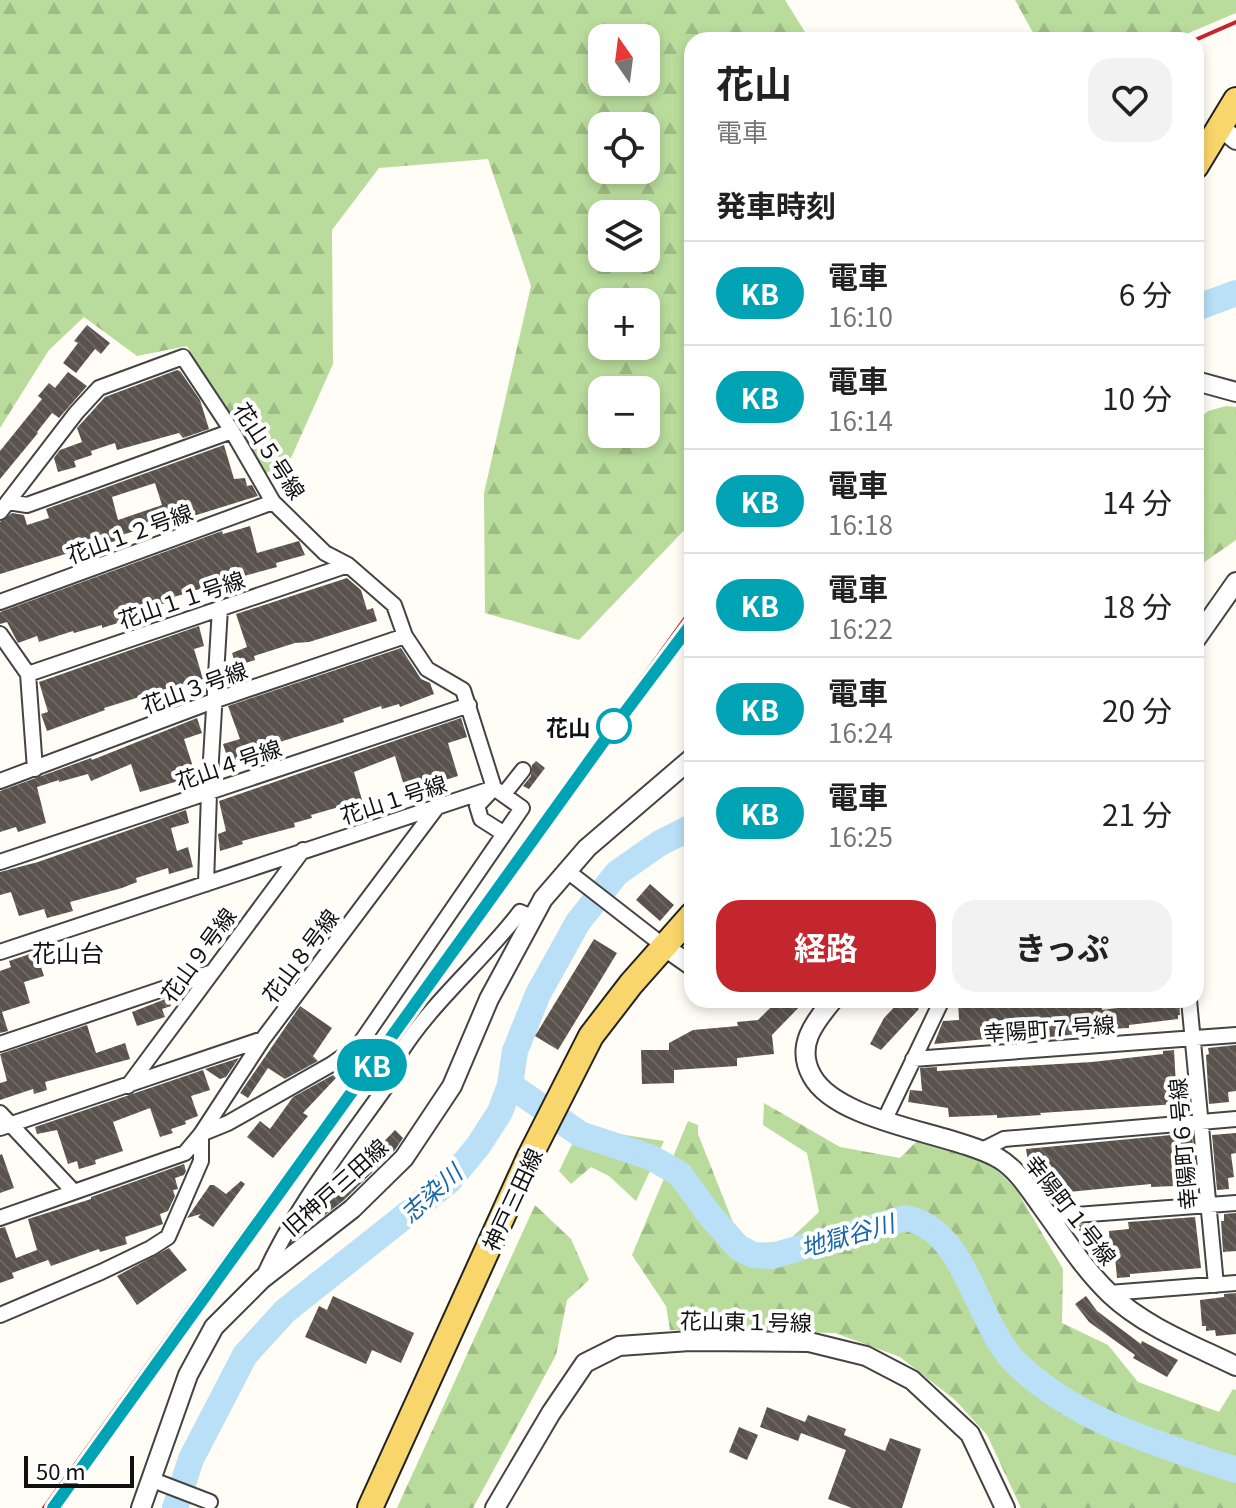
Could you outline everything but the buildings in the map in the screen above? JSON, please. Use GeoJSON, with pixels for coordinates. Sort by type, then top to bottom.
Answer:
{"type":"FeatureCollection","features":[{"type":"Feature","properties":{"kind":"main road"},"geometry":{"type":"LineString","coordinates":[[1204,158],[1229,134],[1236,100]]}},
{"type":"Feature","properties":{"kind":"main road","name":"神戸三田線"},"geometry":{"type":"LineString","coordinates":[[370,1508],[537,1141],[591,1036],[631,984],[684,924]]}},
{"type":"Feature","properties":{"kind":"street","name":"花山５号線"},"geometry":{"type":"LineString","coordinates":[[4,507],[99,388],[183,357],[232,431],[273,502],[325,553],[348,565],[394,605],[405,636],[427,669],[463,690],[499,791]]}},
{"type":"Feature","properties":{"kind":"street"},"geometry":{"type":"LineString","coordinates":[[1204,383],[1236,392]]}},
{"type":"Feature","properties":{"kind":"street"},"geometry":{"type":"LineString","coordinates":[[4,507],[27,505],[232,431]]}},
{"type":"Feature","properties":{"kind":"street","name":"花山１２号線"},"geometry":{"type":"LineString","coordinates":[[0,602],[273,502]]}},
{"type":"Feature","properties":{"kind":"street","name":"花山１１号線"},"geometry":{"type":"LineString","coordinates":[[28,674],[348,565]]}},
{"type":"Feature","properties":{"kind":"street"},"geometry":{"type":"LineString","coordinates":[[1204,628],[1236,583]]}},
{"type":"Feature","properties":{"kind":"street"},"geometry":{"type":"LineString","coordinates":[[206,884],[220,608]]}},
{"type":"Feature","properties":{"kind":"street"},"geometry":{"type":"LineString","coordinates":[[0,634],[28,674],[35,769]]}},
{"type":"Feature","properties":{"kind":"street","name":"花山３号線"},"geometry":{"type":"LineString","coordinates":[[0,781],[216,700],[405,636]]}},
{"type":"Feature","properties":{"kind":"street","name":"花山４号線"},"geometry":{"type":"LineString","coordinates":[[0,862],[469,705]]}},
{"type":"Feature","properties":{"kind":"street","name":"旧神戸三田線"},"geometry":{"type":"LineString","coordinates":[[141,1508],[188,1375],[204,1342],[227,1312],[262,1279],[352,1209],[404,1158],[452,1086],[489,999],[532,917],[574,876],[587,848],[684,765]]}},
{"type":"Feature","properties":{"kind":"street"},"geometry":{"type":"LineString","coordinates":[[503,833],[481,819],[477,806],[523,770]]}},
{"type":"Feature","properties":{"kind":"street"},"geometry":{"type":"LineString","coordinates":[[0,1218],[185,1153],[201,1134],[228,1123],[347,1055],[359,1045],[522,808],[499,791]]}},
{"type":"Feature","properties":{"kind":"street","name":"花山１号線"},"geometry":{"type":"LineString","coordinates":[[0,952],[437,807],[499,791]]}},
{"type":"Feature","properties":{"kind":"street","name":"花山８号線"},"geometry":{"type":"LineString","coordinates":[[201,1134],[263,1039],[437,807]]}},
{"type":"Feature","properties":{"kind":"street","name":"花山９号線"},"geometry":{"type":"LineString","coordinates":[[128,1086],[304,850]]}},
{"type":"Feature","properties":{"kind":"street"},"geometry":{"type":"LineString","coordinates":[[574,876],[684,960]]}},
{"type":"Feature","properties":{"kind":"street"},"geometry":{"type":"LineString","coordinates":[[262,1279],[272,1257],[312,1193],[392,1078],[397,1058],[412,1034],[520,912],[532,917]]}},
{"type":"Feature","properties":{"kind":"street"},"geometry":{"type":"LineString","coordinates":[[0,1044],[210,973]]}},
{"type":"Feature","properties":{"kind":"street","name":"幸陽町１号線"},"geometry":{"type":"LineString","coordinates":[[827,1008],[807,1035],[806,1062],[812,1076],[829,1096],[885,1119],[982,1150],[1002,1161],[1021,1178],[1079,1259],[1109,1293],[1156,1326],[1236,1366]]}},
{"type":"Feature","properties":{"kind":"street"},"geometry":{"type":"LineString","coordinates":[[885,1119],[938,1008]]}},
{"type":"Feature","properties":{"kind":"street","name":"幸陽町６号線"},"geometry":{"type":"LineString","coordinates":[[1190,1008],[1216,1285]]}},
{"type":"Feature","properties":{"kind":"street","name":"幸陽町７号線"},"geometry":{"type":"LineString","coordinates":[[913,1059],[1236,1035]]}},
{"type":"Feature","properties":{"kind":"street"},"geometry":{"type":"LineString","coordinates":[[74,1192],[4,1121],[128,1086],[263,1039]]}},
{"type":"Feature","properties":{"kind":"street"},"geometry":{"type":"LineString","coordinates":[[359,1045],[375,1047],[397,1058]]}},
{"type":"Feature","properties":{"kind":"street"},"geometry":{"type":"LineString","coordinates":[[982,1150],[1004,1139],[1236,1119]]}},
{"type":"Feature","properties":{"kind":"street"},"geometry":{"type":"LineString","coordinates":[[0,1315],[101,1272],[168,1237],[201,1161],[201,1134]]}},
{"type":"Feature","properties":{"kind":"street"},"geometry":{"type":"LineString","coordinates":[[1049,1217],[1236,1203]]}},
{"type":"Feature","properties":{"kind":"street"},"geometry":{"type":"LineString","coordinates":[[1109,1293],[1236,1283]]}},
{"type":"Feature","properties":{"kind":"street","name":"花山東１号線"},"geometry":{"type":"LineString","coordinates":[[495,1508],[551,1413],[585,1363],[619,1346],[690,1341],[809,1342],[866,1356],[912,1380],[970,1434],[1005,1508]]}},
{"type":"Feature","properties":{"kind":"street"},"geometry":{"type":"LineString","coordinates":[[150,1479],[210,1502]]}},
{"type":"Feature","properties":{"kind":"green space"},"geometry":{"type":"Polygon","coordinates":[[[0,0],[785,0],[805,32],[684,32],[684,530],[579,640],[485,613],[484,493],[531,286],[488,159],[379,168],[332,230],[333,364],[291,458],[265,474],[187,346],[137,356],[84,317],[49,350],[0,428],[0,0]]]}},
{"type":"Feature","properties":{"kind":"green space"},"geometry":{"type":"Polygon","coordinates":[[[1015,0],[1236,0],[1236,13],[1191,32],[1033,32],[1015,0]]]}},
{"type":"Feature","properties":{"kind":"green space"},"geometry":{"type":"Polygon","coordinates":[[[1226,406],[1236,407],[1236,540],[1204,562],[1204,415],[1226,406]]]}},
{"type":"Feature","properties":{"kind":"green space"},"geometry":{"type":"Polygon","coordinates":[[[764,1103],[840,1147],[900,1158],[917,1141],[960,1152],[994,1167],[1016,1189],[1063,1269],[1062,1323],[1108,1345],[1138,1382],[1219,1412],[1233,1389],[1236,1390],[1236,1508],[1021,1508],[987,1435],[955,1400],[900,1357],[835,1333],[670,1330],[666,1306],[632,1255],[688,1121],[698,1125],[698,1134],[734,1225],[751,1244],[788,1241],[819,1212],[807,1153],[763,1125],[764,1103]]]}},
{"type":"Feature","properties":{"kind":"green space"},"geometry":{"type":"Polygon","coordinates":[[[580,1128],[664,1141],[636,1201],[609,1176],[591,1167],[571,1184],[559,1171],[580,1128]]]}},
{"type":"Feature","properties":{"kind":"green space"},"geometry":{"type":"Polygon","coordinates":[[[535,1205],[571,1239],[589,1280],[567,1300],[556,1355],[473,1508],[397,1508],[535,1205]]]}},
{"type":"Feature","properties":{"kind":"waterway","name":"志染川"},"geometry":{"type":"LineString","coordinates":[[1204,305],[1236,293]]}},
{"type":"Feature","properties":{"kind":"waterway","name":"志染川"},"geometry":{"type":"LineString","coordinates":[[175,1508],[191,1459],[245,1355],[285,1311],[449,1181],[478,1146],[500,1112],[510,1085],[515,1051],[538,994],[578,922],[617,873],[660,843],[684,831]]}},
{"type":"Feature","properties":{"kind":"waterway","name":"地獄谷川"},"geometry":{"type":"LineString","coordinates":[[510,1085],[580,1134],[650,1157],[680,1174],[738,1247],[753,1255],[772,1256],[905,1218],[926,1226],[943,1240],[957,1258],[1003,1347],[1017,1364],[1041,1384],[1120,1429],[1236,1470]]}},
{"type":"Feature","properties":{"kind":"railway"},"geometry":{"type":"LineString","coordinates":[[1204,36],[1236,22]]}},
{"type":"Feature","properties":{"kind":"railway"},"geometry":{"type":"LineString","coordinates":[[44,1508],[684,620]]}},
{"type":"Feature","properties":{"kind":"train","name":"KB"},"geometry":{"type":"LineString","coordinates":[[53,1508],[684,634]]}},
{"type":"Feature","properties":{"kind":"place","name":"花山"},"geometry":{"type":"Point","coordinates":[614,726]}},
{"type":"Feature","properties":{"kind":"district","name":"花山台"},"geometry":{"type":"Point","coordinates":[68,951]}}]}
